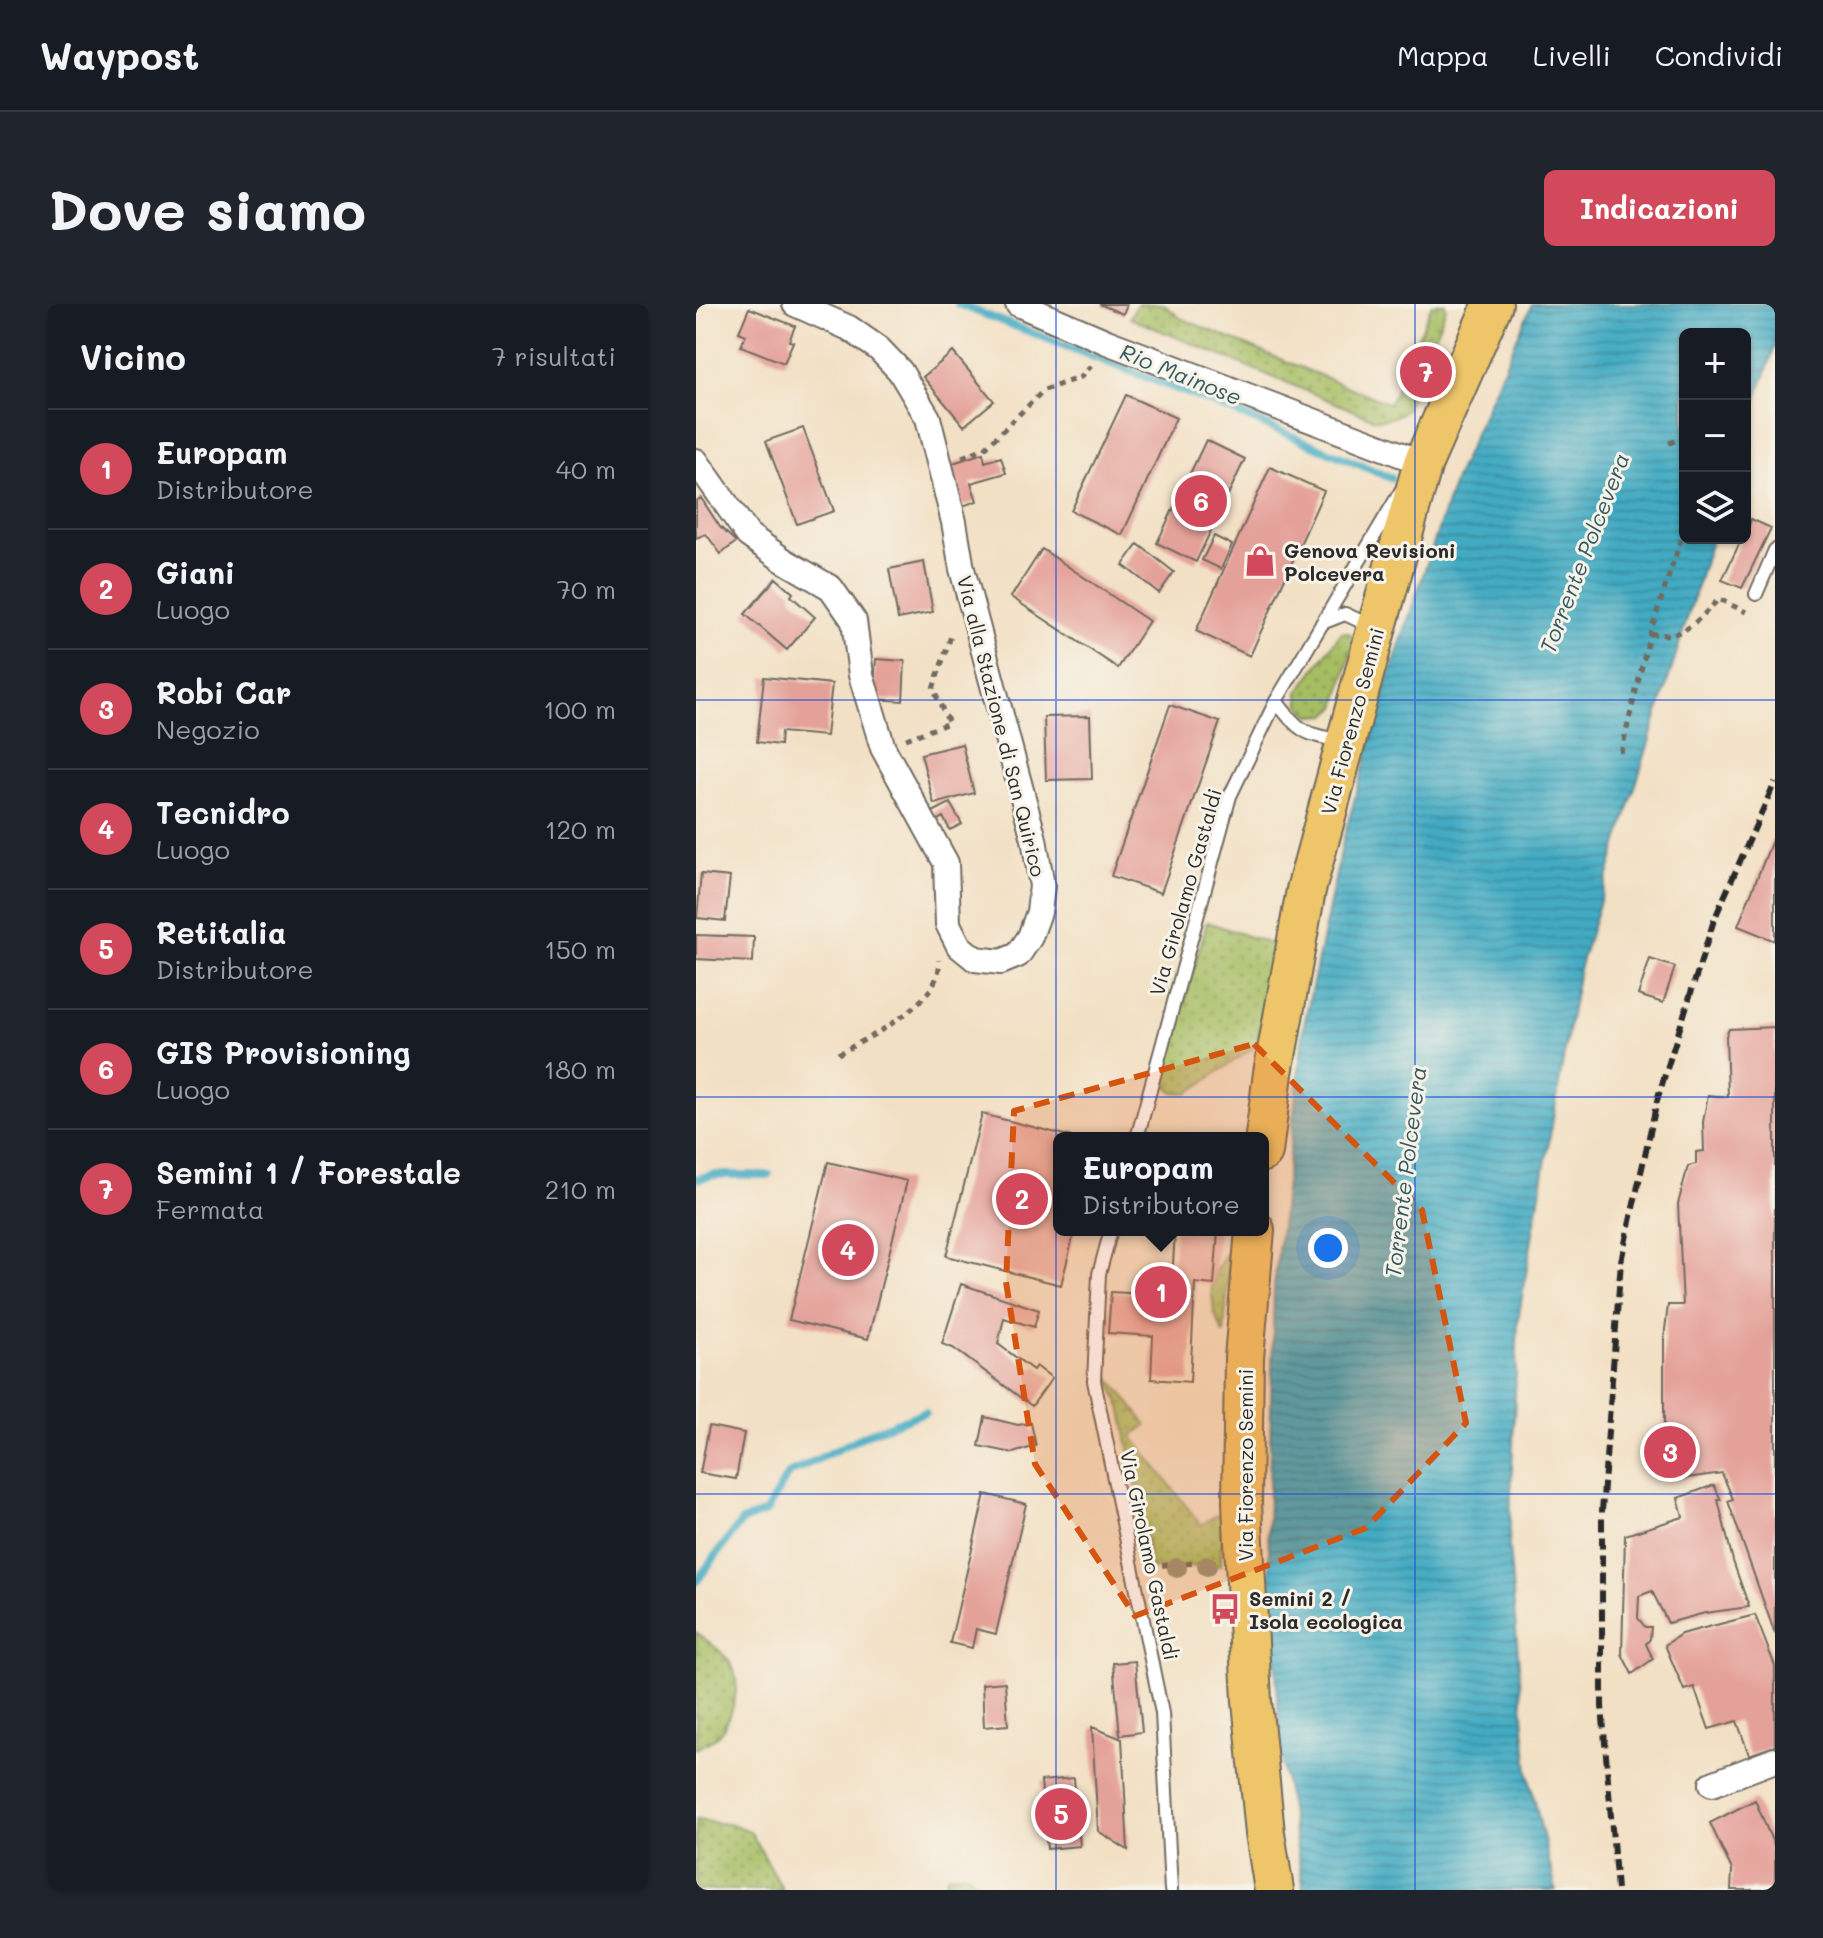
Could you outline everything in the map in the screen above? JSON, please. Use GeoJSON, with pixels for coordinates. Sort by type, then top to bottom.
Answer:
{"type":"FeatureCollection","features":[{"type":"Feature","properties":{"kind":"main road","name":"Via Fiorenzo Semini"},"geometry":{"type":"LineString","coordinates":[[1266,1132],[1306,890],[1373,641],[1423,463],[1493,304]]}},
{"type":"Feature","properties":{"kind":"main road","name":"Via Fiorenzo Semini"},"geometry":{"type":"LineString","coordinates":[[1254,1236],[1244,1358],[1242,1503],[1252,1701],[1274,1890]]}},
{"type":"Feature","properties":{"kind":"street","name":"Via alla Stazione di San Quirico"},"geometry":{"type":"LineString","coordinates":[[696,461],[748,535],[831,588],[854,621],[861,675],[883,748],[946,863],[948,924],[959,946],[975,959],[1001,962],[1018,955],[1030,937],[1039,912],[1042,886],[1034,839],[962,569],[928,418],[900,371],[879,349],[849,328],[795,304]]}},
{"type":"Feature","properties":{"kind":"street"},"geometry":{"type":"LineString","coordinates":[[1018,304],[1107,342],[1423,463]]}},
{"type":"Feature","properties":{"kind":"street"},"geometry":{"type":"LineString","coordinates":[[1712,1784],[1775,1760]]}},
{"type":"Feature","properties":{"kind":"lane","name":"Via Girolamo Gastaldi"},"geometry":{"type":"LineString","coordinates":[[1139,1132],[1230,796],[1276,701],[1393,502],[1423,463]]}},
{"type":"Feature","properties":{"kind":"lane"},"geometry":{"type":"LineString","coordinates":[[1756,594],[1775,550]]}},
{"type":"Feature","properties":{"kind":"lane"},"geometry":{"type":"LineString","coordinates":[[1322,623],[1345,614],[1360,621],[1373,641]]}},
{"type":"Feature","properties":{"kind":"lane"},"geometry":{"type":"LineString","coordinates":[[1276,701],[1303,732],[1347,742]]}},
{"type":"Feature","properties":{"kind":"lane","name":"Via Girolamo Gastaldi"},"geometry":{"type":"LineString","coordinates":[[1109,1236],[1099,1274],[1094,1381],[1162,1713],[1171,1890]]}},
{"type":"Feature","properties":{"kind":"path"},"geometry":{"type":"LineString","coordinates":[[940,465],[985,448],[1044,390],[1081,377],[1092,365]]}},
{"type":"Feature","properties":{"kind":"path"},"geometry":{"type":"LineString","coordinates":[[1669,443],[1679,440]]}},
{"type":"Feature","properties":{"kind":"path"},"geometry":{"type":"LineString","coordinates":[[1621,753],[1650,633],[1679,544]]}},
{"type":"Feature","properties":{"kind":"path"},"geometry":{"type":"LineString","coordinates":[[1650,633],[1663,636],[1686,630],[1719,599],[1750,615]]}},
{"type":"Feature","properties":{"kind":"path"},"geometry":{"type":"LineString","coordinates":[[883,748],[949,723],[933,689],[953,625]]}},
{"type":"Feature","properties":{"kind":"path"},"geometry":{"type":"LineString","coordinates":[[838,1054],[894,1022],[919,1002],[934,986],[940,971],[938,954]]}},
{"type":"Feature","properties":{"kind":"path"},"geometry":{"type":"LineString","coordinates":[[1151,1565],[1221,1562]]}},
{"type":"Feature","properties":{"kind":"highlighted area"},"geometry":{"type":"Polygon","coordinates":[[[1254,1044],[1422,1210],[1466,1423],[1366,1528],[1135,1616],[1035,1464],[1006,1282],[1014,1111],[1254,1044]]]}},
{"type":"Feature","properties":{"kind":"green space"},"geometry":{"type":"Polygon","coordinates":[[[1137,304],[1164,304],[1180,318],[1390,404],[1432,304],[1445,304],[1446,308],[1407,408],[1388,419],[1374,419],[1130,318],[1137,304]]]}},
{"type":"Feature","properties":{"kind":"green space"},"geometry":{"type":"Polygon","coordinates":[[[1348,632],[1355,638],[1336,707],[1327,715],[1312,716],[1300,706],[1299,691],[1341,633],[1348,632]]]}},
{"type":"Feature","properties":{"kind":"green space"},"geometry":{"type":"Polygon","coordinates":[[[1207,922],[1276,946],[1256,1046],[1188,1093],[1172,1092],[1163,1079],[1207,922]]]}},
{"type":"Feature","properties":{"kind":"green space"},"geometry":{"type":"Polygon","coordinates":[[[1230,1247],[1224,1335],[1214,1312],[1211,1284],[1214,1284],[1215,1272],[1230,1247]]]}},
{"type":"Feature","properties":{"kind":"green space"},"geometry":{"type":"Polygon","coordinates":[[[1107,1374],[1147,1425],[1132,1436],[1201,1525],[1216,1515],[1223,1515],[1221,1565],[1151,1569],[1122,1410],[1107,1374]]]}},
{"type":"Feature","properties":{"kind":"green space"},"geometry":{"type":"Polygon","coordinates":[[[696,1632],[726,1657],[733,1668],[736,1691],[722,1730],[714,1739],[696,1749],[696,1632]]]}},
{"type":"Feature","properties":{"kind":"green space"},"geometry":{"type":"Polygon","coordinates":[[[696,1820],[734,1825],[750,1831],[783,1890],[696,1890],[696,1820]]]}},
{"type":"Feature","properties":{"kind":"green space"},"geometry":{"type":"Polygon","coordinates":[[[966,1873],[985,1890],[942,1890],[948,1875],[966,1873]]]}},
{"type":"Feature","properties":{"kind":"water","name":"Torrente Polcevera"},"geometry":{"type":"Polygon","coordinates":[[[1532,304],[1775,304],[1775,346],[1751,416],[1751,328],[1679,328],[1679,544],[1710,544],[1579,969],[1518,1320],[1509,1546],[1528,1773],[1556,1890],[1304,1890],[1281,1757],[1268,1533],[1274,1287],[1304,1025],[1344,837],[1388,680],[1455,479],[1532,304]]]}},
{"type":"Feature","properties":{"kind":"building"},"geometry":{"type":"Polygon","coordinates":[[[1099,304],[1127,304],[1123,314],[1099,304]]]}},
{"type":"Feature","properties":{"kind":"building"},"geometry":{"type":"Polygon","coordinates":[[[749,308],[795,326],[789,341],[793,342],[784,363],[741,346],[746,335],[739,332],[749,308]]]}},
{"type":"Feature","properties":{"kind":"building"},"geometry":{"type":"Polygon","coordinates":[[[953,352],[994,401],[964,426],[923,377],[953,352]]]}},
{"type":"Feature","properties":{"kind":"building"},"geometry":{"type":"Polygon","coordinates":[[[1126,395],[1176,418],[1122,535],[1071,511],[1126,395]]]}},
{"type":"Feature","properties":{"kind":"building"},"geometry":{"type":"Polygon","coordinates":[[[803,428],[834,511],[797,524],[766,441],[803,428]]]}},
{"type":"Feature","properties":{"kind":"building"},"geometry":{"type":"Polygon","coordinates":[[[1206,440],[1245,459],[1196,562],[1157,543],[1206,440]]]}},
{"type":"Feature","properties":{"kind":"building"},"geometry":{"type":"Polygon","coordinates":[[[983,453],[985,462],[1001,457],[1006,473],[971,483],[977,501],[960,507],[947,465],[983,453]]]}},
{"type":"Feature","properties":{"kind":"building","name":"Genova Revisioni Polcevera"},"geometry":{"type":"Polygon","coordinates":[[[1270,467],[1324,491],[1250,656],[1196,631],[1270,467]]]}},
{"type":"Feature","properties":{"kind":"building"},"geometry":{"type":"Polygon","coordinates":[[[701,498],[720,527],[736,542],[721,554],[706,534],[696,538],[696,501],[701,498]]]}},
{"type":"Feature","properties":{"kind":"building"},"geometry":{"type":"Polygon","coordinates":[[[1751,519],[1771,528],[1742,588],[1722,580],[1739,544],[1751,544],[1751,519]]]}},
{"type":"Feature","properties":{"kind":"building"},"geometry":{"type":"Polygon","coordinates":[[[1214,536],[1232,545],[1221,569],[1202,560],[1214,536]]]}},
{"type":"Feature","properties":{"kind":"building"},"geometry":{"type":"Polygon","coordinates":[[[1138,544],[1174,572],[1159,593],[1123,565],[1138,544]]]}},
{"type":"Feature","properties":{"kind":"building"},"geometry":{"type":"Polygon","coordinates":[[[1042,549],[1149,621],[1118,668],[1011,597],[1042,549]]]}},
{"type":"Feature","properties":{"kind":"building"},"geometry":{"type":"Polygon","coordinates":[[[924,562],[933,612],[898,619],[889,569],[924,562]]]}},
{"type":"Feature","properties":{"kind":"building"},"geometry":{"type":"Polygon","coordinates":[[[776,578],[815,617],[787,650],[745,614],[776,578]]]}},
{"type":"Feature","properties":{"kind":"building"},"geometry":{"type":"Polygon","coordinates":[[[876,659],[905,661],[903,701],[873,699],[876,659]]]}},
{"type":"Feature","properties":{"kind":"building"},"geometry":{"type":"Polygon","coordinates":[[[764,677],[832,684],[826,736],[781,732],[780,745],[757,742],[764,677]]]}},
{"type":"Feature","properties":{"kind":"building"},"geometry":{"type":"Polygon","coordinates":[[[1170,705],[1220,722],[1161,893],[1111,876],[1170,705]]]}},
{"type":"Feature","properties":{"kind":"building"},"geometry":{"type":"Polygon","coordinates":[[[1090,716],[1092,779],[1046,780],[1044,717],[1090,716]]]}},
{"type":"Feature","properties":{"kind":"building"},"geometry":{"type":"Polygon","coordinates":[[[962,744],[974,793],[934,804],[921,754],[962,744]]]}},
{"type":"Feature","properties":{"kind":"building"},"geometry":{"type":"Polygon","coordinates":[[[950,803],[962,824],[950,830],[943,817],[936,821],[931,813],[950,803]]]}},
{"type":"Feature","properties":{"kind":"building"},"geometry":{"type":"Polygon","coordinates":[[[1775,833],[1775,941],[1738,926],[1775,833]]]}},
{"type":"Feature","properties":{"kind":"building"},"geometry":{"type":"Polygon","coordinates":[[[701,874],[730,877],[725,921],[697,918],[701,874]]]}},
{"type":"Feature","properties":{"kind":"building"},"geometry":{"type":"Polygon","coordinates":[[[696,935],[754,937],[753,962],[696,959],[696,935]]]}},
{"type":"Feature","properties":{"kind":"building"},"geometry":{"type":"Polygon","coordinates":[[[1650,959],[1675,967],[1663,1003],[1638,995],[1650,959]]]}},
{"type":"Feature","properties":{"kind":"building"},"geometry":{"type":"Polygon","coordinates":[[[1775,1027],[1775,1634],[1728,1501],[1733,1499],[1722,1473],[1664,1481],[1664,1338],[1668,1305],[1683,1305],[1678,1204],[1688,1166],[1696,1164],[1696,1152],[1704,1151],[1703,1122],[1708,1095],[1728,1097],[1726,1036],[1729,1029],[1775,1027]]]}},
{"type":"Feature","properties":{"kind":"building"},"geometry":{"type":"Polygon","coordinates":[[[982,1114],[1053,1132],[1053,1236],[1073,1236],[1061,1285],[946,1256],[982,1114]]]}},
{"type":"Feature","properties":{"kind":"building"},"geometry":{"type":"Polygon","coordinates":[[[828,1162],[907,1181],[868,1339],[789,1320],[828,1162]]]}},
{"type":"Feature","properties":{"kind":"building"},"geometry":{"type":"Polygon","coordinates":[[[1175,1236],[1218,1236],[1214,1285],[1195,1283],[1190,1382],[1151,1379],[1153,1336],[1108,1333],[1111,1292],[1163,1295],[1161,1315],[1170,1315],[1175,1236]]]}},
{"type":"Feature","properties":{"kind":"building"},"geometry":{"type":"Polygon","coordinates":[[[961,1284],[1039,1310],[1034,1327],[1004,1318],[998,1344],[1033,1370],[1036,1366],[1052,1378],[1032,1406],[953,1348],[942,1344],[961,1284]]]}},
{"type":"Feature","properties":{"kind":"building"},"geometry":{"type":"Polygon","coordinates":[[[985,1417],[1018,1425],[1031,1423],[1036,1446],[1013,1453],[979,1446],[985,1417]]]}},
{"type":"Feature","properties":{"kind":"building"},"geometry":{"type":"Polygon","coordinates":[[[709,1426],[744,1433],[736,1479],[700,1473],[709,1426]]]}},
{"type":"Feature","properties":{"kind":"building"},"geometry":{"type":"Polygon","coordinates":[[[1714,1485],[1721,1500],[1718,1500],[1733,1561],[1749,1607],[1705,1613],[1668,1623],[1652,1591],[1639,1596],[1638,1618],[1645,1627],[1651,1627],[1650,1639],[1646,1644],[1653,1659],[1632,1674],[1622,1654],[1625,1535],[1683,1517],[1678,1498],[1714,1485]]]}},
{"type":"Feature","properties":{"kind":"building"},"geometry":{"type":"Polygon","coordinates":[[[985,1494],[1026,1504],[996,1634],[976,1629],[972,1648],[950,1643],[985,1494]]]}},
{"type":"Feature","properties":{"kind":"building"},"geometry":{"type":"Polygon","coordinates":[[[1755,1615],[1775,1666],[1775,1746],[1749,1755],[1737,1721],[1709,1729],[1694,1687],[1684,1690],[1665,1645],[1681,1634],[1755,1615]]]}},
{"type":"Feature","properties":{"kind":"building"},"geometry":{"type":"Polygon","coordinates":[[[1135,1661],[1142,1732],[1120,1735],[1113,1663],[1135,1661]]]}},
{"type":"Feature","properties":{"kind":"building"},"geometry":{"type":"Polygon","coordinates":[[[1005,1682],[1008,1725],[984,1727],[982,1684],[1005,1682]]]}},
{"type":"Feature","properties":{"kind":"building"},"geometry":{"type":"Polygon","coordinates":[[[1092,1727],[1122,1739],[1128,1850],[1098,1831],[1092,1727]]]}},
{"type":"Feature","properties":{"kind":"building"},"geometry":{"type":"Polygon","coordinates":[[[1074,1778],[1080,1846],[1047,1849],[1041,1781],[1074,1778]]]}},
{"type":"Feature","properties":{"kind":"building"},"geometry":{"type":"Polygon","coordinates":[[[1755,1800],[1775,1848],[1775,1890],[1731,1890],[1732,1870],[1710,1823],[1755,1800]]]}},
{"type":"Feature","properties":{"kind":"waterway","name":"Rio Mainose"},"geometry":{"type":"LineString","coordinates":[[958,304],[1235,412],[1391,478]]}},
{"type":"Feature","properties":{"kind":"waterway"},"geometry":{"type":"LineString","coordinates":[[696,1179],[713,1175],[769,1175]]}},
{"type":"Feature","properties":{"kind":"waterway"},"geometry":{"type":"LineString","coordinates":[[696,1582],[742,1521],[766,1512],[788,1474],[872,1432],[925,1412]]}},
{"type":"Feature","properties":{"kind":"railway"},"geometry":{"type":"LineString","coordinates":[[1617,1890],[1602,1706],[1602,1511],[1621,1261],[1658,1097],[1714,920],[1775,782]]}},
{"type":"Feature","properties":{"kind":"place","name":"Semini 1 / Forestale"},"geometry":{"type":"Point","coordinates":[1426,372]}},
{"type":"Feature","properties":{"kind":"place","name":"GIS Provisioning"},"geometry":{"type":"Point","coordinates":[1201,501]}},
{"type":"Feature","properties":{"kind":"place","name":"Genova Revisioni Polcevera"},"geometry":{"type":"Point","coordinates":[1260,561]}},
{"type":"Feature","properties":{"kind":"place","name":"Giani"},"geometry":{"type":"Point","coordinates":[1022,1199]}},
{"type":"Feature","properties":{"kind":"place","name":"Tecnidro"},"geometry":{"type":"Point","coordinates":[848,1250]}},
{"type":"Feature","properties":{"kind":"place","name":"Europam"},"geometry":{"type":"Point","coordinates":[1161,1292]}},
{"type":"Feature","properties":{"kind":"place","name":"Robi Car"},"geometry":{"type":"Point","coordinates":[1670,1452]}},
{"type":"Feature","properties":{"kind":"place","name":"Semini 2 / Isola ecologica"},"geometry":{"type":"Point","coordinates":[1225,1609]}},
{"type":"Feature","properties":{"kind":"place","name":"Retitalia"},"geometry":{"type":"Point","coordinates":[1061,1814]}}]}
